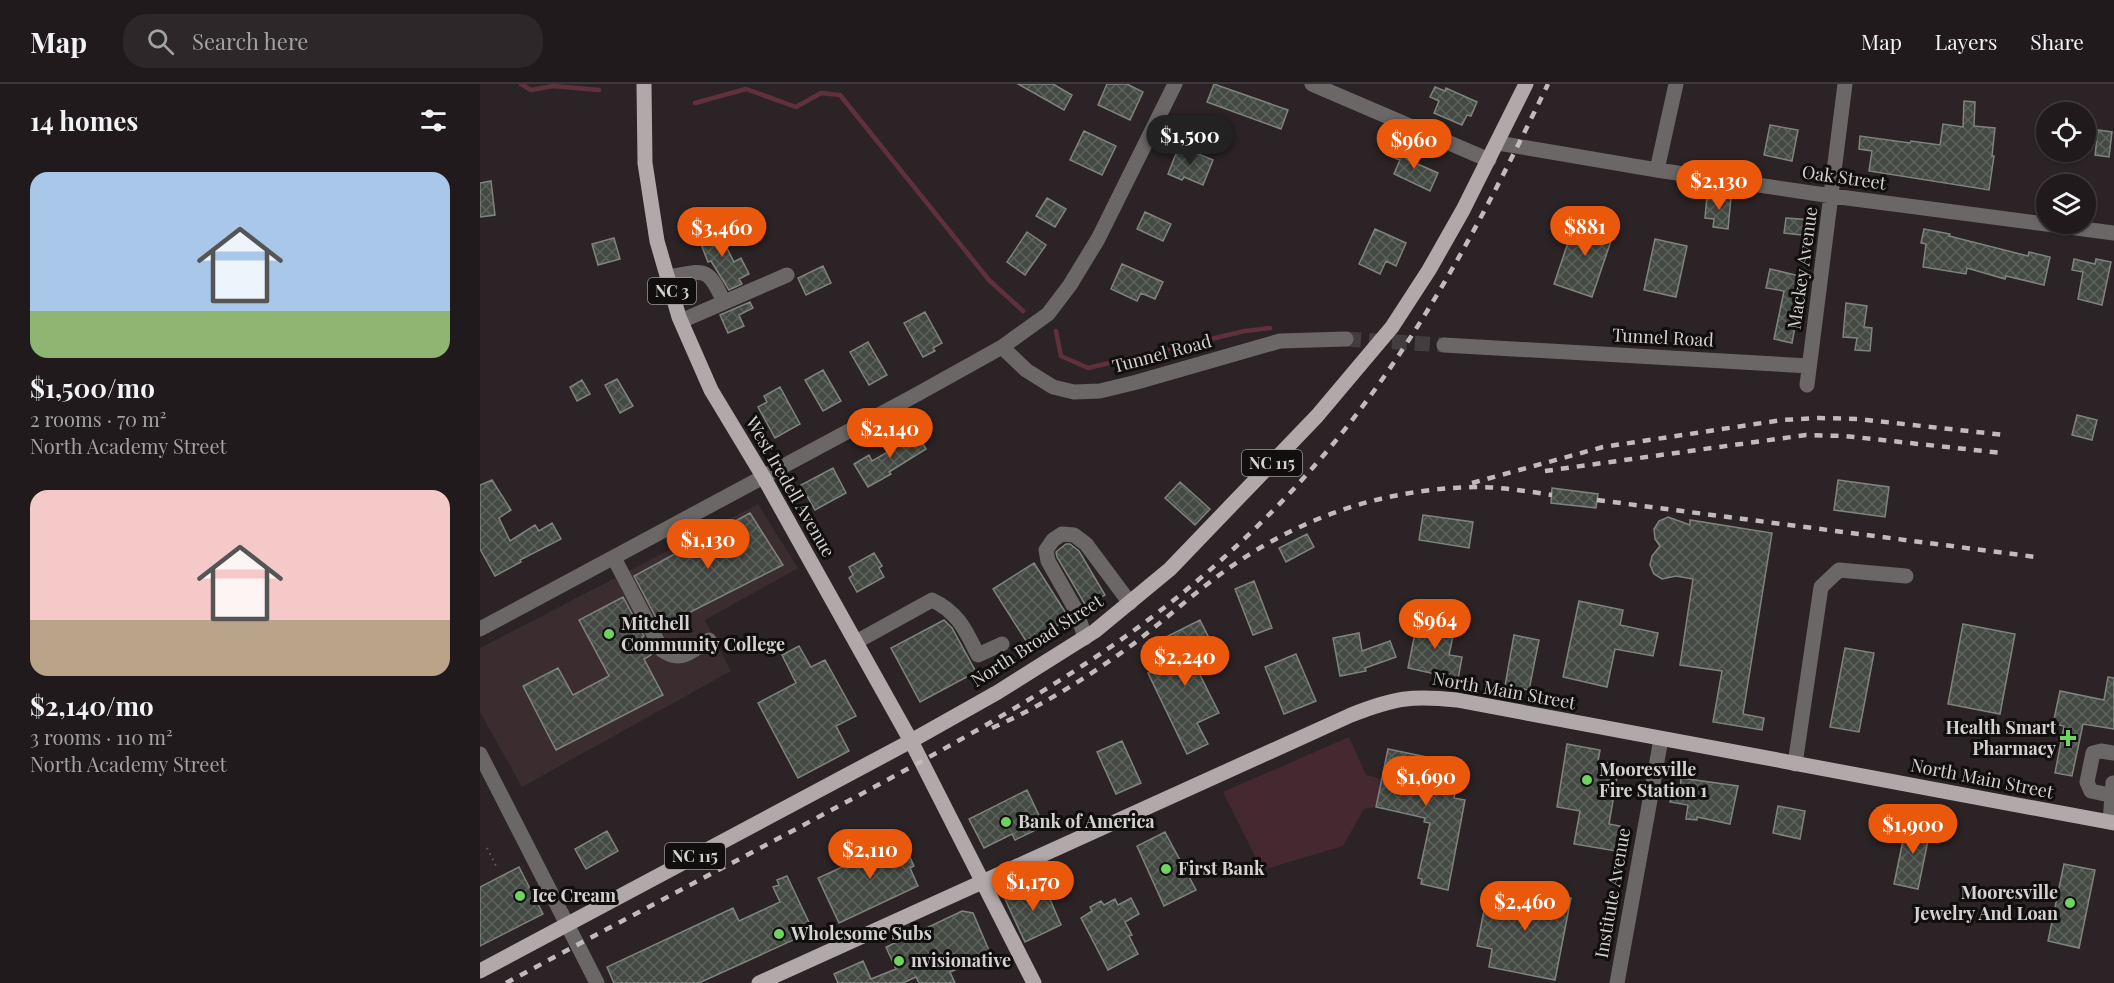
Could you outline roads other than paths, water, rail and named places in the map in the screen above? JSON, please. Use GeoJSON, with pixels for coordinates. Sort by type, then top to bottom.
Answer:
{"type":"FeatureCollection","features":[{"type":"Feature","properties":{"kind":"main road","name":"West Iredell Avenue"},"geometry":{"type":"LineString","coordinates":[[644,84],[645,163],[657,241],[681,321],[711,390],[764,478],[911,741],[983,883]]}},
{"type":"Feature","properties":{"kind":"main road","name":"North Broad Street"},"geometry":{"type":"LineString","coordinates":[[480,971],[911,741],[998,692],[1085,638],[1130,603],[1170,569],[1302,431],[1392,327],[1429,270],[1498,143],[1526,84]]}},
{"type":"Feature","properties":{"kind":"main road","name":"North Main Street"},"geometry":{"type":"LineString","coordinates":[[759,983],[1342,719],[1385,701],[1421,696],[1457,700],[2112,823]]}},
{"type":"Feature","properties":{"kind":"main road","name":"NC 3"},"geometry":{"type":"LineString","coordinates":[[983,883],[1034,983]]}},
{"type":"Feature","properties":{"kind":"street"},"geometry":{"type":"LineString","coordinates":[[480,629],[764,478],[1002,347],[1048,314],[1070,285],[1098,239],[1175,84]]}},
{"type":"Feature","properties":{"kind":"street"},"geometry":{"type":"LineString","coordinates":[[1312,84],[1489,160]]}},
{"type":"Feature","properties":{"kind":"street"},"geometry":{"type":"LineString","coordinates":[[1657,170],[1676,84]]}},
{"type":"Feature","properties":{"kind":"street","name":"Mackey Avenue"},"geometry":{"type":"LineString","coordinates":[[1807,385],[1845,84]]}},
{"type":"Feature","properties":{"kind":"street","name":"Oak Street"},"geometry":{"type":"LineString","coordinates":[[1498,143],[1832,196],[2114,233]]}},
{"type":"Feature","properties":{"kind":"street"},"geometry":{"type":"LineString","coordinates":[[668,277],[700,272],[708,274],[724,302]]}},
{"type":"Feature","properties":{"kind":"street"},"geometry":{"type":"LineString","coordinates":[[681,321],[787,275]]}},
{"type":"Feature","properties":{"kind":"street","name":"Tunnel Road"},"geometry":{"type":"LineString","coordinates":[[1002,347],[1026,370],[1053,387],[1074,392],[1100,391],[1137,382],[1280,341],[1346,339]]}},
{"type":"Feature","properties":{"kind":"street","name":"Tunnel Road"},"geometry":{"type":"LineString","coordinates":[[1444,345],[1809,366]]}},
{"type":"Feature","properties":{"kind":"street"},"geometry":{"type":"LineString","coordinates":[[1085,638],[1077,612],[1048,561],[1046,550],[1053,540],[1062,534],[1074,535],[1086,544],[1130,603]]}},
{"type":"Feature","properties":{"kind":"street"},"geometry":{"type":"LineString","coordinates":[[614,558],[662,650],[671,656],[681,657],[710,640]]}},
{"type":"Feature","properties":{"kind":"street"},"geometry":{"type":"LineString","coordinates":[[1795,764],[1821,587],[1839,570],[1906,576]]}},
{"type":"Feature","properties":{"kind":"street"},"geometry":{"type":"LineString","coordinates":[[856,642],[932,600],[948,607],[963,627],[978,655],[1002,644]]}},
{"type":"Feature","properties":{"kind":"street","name":"Institute Avenue"},"geometry":{"type":"LineString","coordinates":[[1617,983],[1661,739]]}},
{"type":"Feature","properties":{"kind":"street"},"geometry":{"type":"LineString","coordinates":[[2112,823],[2113,792],[2091,791],[2087,782],[2093,753],[2102,751],[2114,753]]}},
{"type":"Feature","properties":{"kind":"street"},"geometry":{"type":"LineString","coordinates":[[481,760],[597,983]]}},
{"type":"Feature","properties":{"kind":"waterway"},"geometry":{"type":"LineString","coordinates":[[521,84],[531,90],[553,86],[599,90]]}},
{"type":"Feature","properties":{"kind":"waterway"},"geometry":{"type":"LineString","coordinates":[[695,103],[746,89],[796,107],[821,93],[840,95],[989,280],[1023,311]]}},
{"type":"Feature","properties":{"kind":"waterway"},"geometry":{"type":"LineString","coordinates":[[1056,331],[1061,356],[1088,368],[1245,331],[1270,328]]}},
{"type":"Feature","properties":{"kind":"tunnel"},"geometry":{"type":"LineString","coordinates":[[1346,339],[1444,345]]}},
{"type":"Feature","properties":{"kind":"railway"},"geometry":{"type":"LineString","coordinates":[[506,983],[990,723],[1123,638],[1196,582],[1265,519],[1297,486],[1356,415],[1384,376],[1411,337],[1460,255],[1548,84]]}},
{"type":"Feature","properties":{"kind":"railway"},"geometry":{"type":"LineString","coordinates":[[1472,483],[1603,447],[1782,420],[1858,419],[2004,435]]}},
{"type":"Feature","properties":{"kind":"railway"},"geometry":{"type":"LineString","coordinates":[[1545,471],[1806,435],[1845,436],[2002,453]]}},
{"type":"Feature","properties":{"kind":"railway"},"geometry":{"type":"LineString","coordinates":[[992,728],[1047,701],[1082,680],[1132,645],[1229,568],[1257,550],[1315,520],[1377,500],[1441,489],[1494,488],[1552,495]]}},
{"type":"Feature","properties":{"kind":"railway"},"geometry":{"type":"LineString","coordinates":[[1597,500],[2036,557]]}},
{"type":"Feature","properties":{"kind":"place","name":"Mitchell Community College"},"geometry":{"type":"Point","coordinates":[609,634]}},
{"type":"Feature","properties":{"kind":"place","name":"Health Smart Pharmacy"},"geometry":{"type":"Point","coordinates":[2068,738]}},
{"type":"Feature","properties":{"kind":"place","name":"Mooresville Fire Station 1"},"geometry":{"type":"Point","coordinates":[1587,780]}},
{"type":"Feature","properties":{"kind":"place","name":"Bank of America"},"geometry":{"type":"Point","coordinates":[1006,822]}},
{"type":"Feature","properties":{"kind":"place","name":"First Bank"},"geometry":{"type":"Point","coordinates":[1166,869]}},
{"type":"Feature","properties":{"kind":"place","name":"Ice Cream"},"geometry":{"type":"Point","coordinates":[520,896]}},
{"type":"Feature","properties":{"kind":"place","name":"Mooresville Jewelry And Loan"},"geometry":{"type":"Point","coordinates":[2070,903]}},
{"type":"Feature","properties":{"kind":"place","name":"Wholesome Subs"},"geometry":{"type":"Point","coordinates":[779,934]}},
{"type":"Feature","properties":{"kind":"place","name":"nvisionative"},"geometry":{"type":"Point","coordinates":[899,961]}}]}
